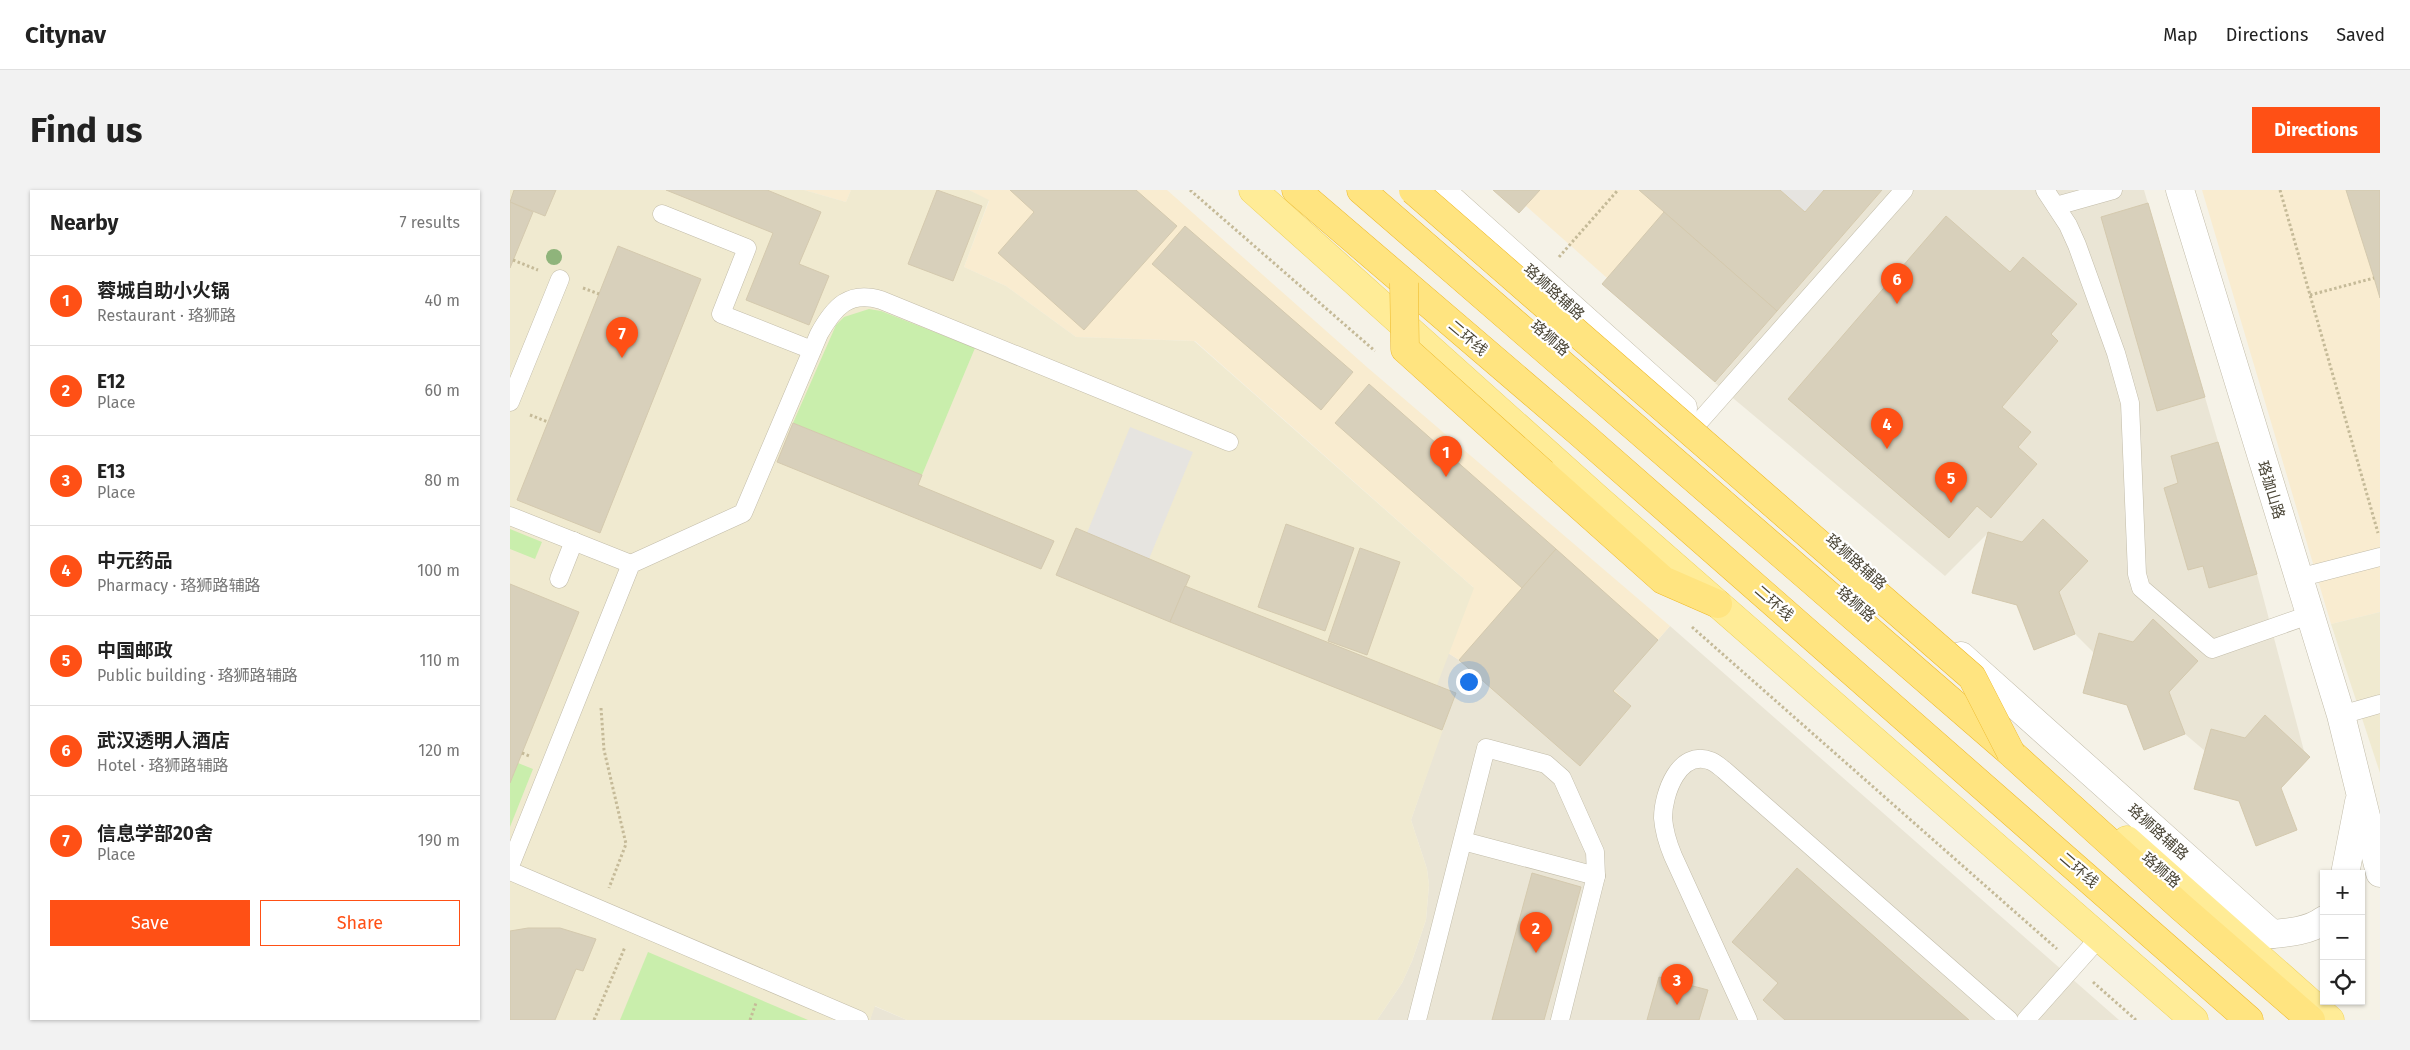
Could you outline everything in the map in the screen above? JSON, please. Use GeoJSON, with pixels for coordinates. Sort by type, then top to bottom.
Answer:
{"type":"FeatureCollection","features":[{"type":"Feature","properties":{"kind":"highway","name":"二环线"},"geometry":{"type":"LineString","coordinates":[[1296,190],[1632,478],[2249,1020]]}},
{"type":"Feature","properties":{"kind":"highway"},"geometry":{"type":"LineString","coordinates":[[1362,190],[2011,753],[2181,907],[2311,1017]]}},
{"type":"Feature","properties":{"kind":"highway"},"geometry":{"type":"LineString","coordinates":[[1413,190],[1972,677],[2011,753]]}},
{"type":"Feature","properties":{"kind":"highway"},"geometry":{"type":"LineString","coordinates":[[1404,283],[1405,349],[1664,580],[1718,604]]}},
{"type":"Feature","properties":{"kind":"main road"},"geometry":{"type":"LineString","coordinates":[[1253,190],[1718,604],[2194,1020]]}},
{"type":"Feature","properties":{"kind":"main road","name":"珞狮路"},"geometry":{"type":"LineString","coordinates":[[1380,190],[2330,1020]]}},
{"type":"Feature","properties":{"kind":"street","name":"珞狮路辅路"},"geometry":{"type":"LineString","coordinates":[[1440,190],[2272,934]]}},
{"type":"Feature","properties":{"kind":"street","name":"珞珈山路"},"geometry":{"type":"LineString","coordinates":[[2180,190],[2341,715],[2380,872]]}},
{"type":"Feature","properties":{"kind":"street","name":"珞珈山路"},"geometry":{"type":"LineString","coordinates":[[2346,870],[2361,791]]}},
{"type":"Feature","properties":{"kind":"street"},"geometry":{"type":"LineString","coordinates":[[2238,938],[2308,928],[2320,922]]}},
{"type":"Feature","properties":{"kind":"lane"},"geometry":{"type":"LineString","coordinates":[[1699,422],[1904,190]]}},
{"type":"Feature","properties":{"kind":"lane"},"geometry":{"type":"LineString","coordinates":[[2045,190],[2068,226],[2080,254],[2116,354],[2130,403],[2137,574],[2141,588],[2212,648],[2309,615]]}},
{"type":"Feature","properties":{"kind":"lane"},"geometry":{"type":"LineString","coordinates":[[2056,206],[2113,190]]}},
{"type":"Feature","properties":{"kind":"lane"},"geometry":{"type":"LineString","coordinates":[[662,214],[747,248],[721,314],[812,350]]}},
{"type":"Feature","properties":{"kind":"lane"},"geometry":{"type":"LineString","coordinates":[[510,402],[560,279]]}},
{"type":"Feature","properties":{"kind":"lane"},"geometry":{"type":"LineString","coordinates":[[510,866],[631,564],[743,513],[812,350],[829,316],[849,299],[870,297],[1228,442]]}},
{"type":"Feature","properties":{"kind":"lane"},"geometry":{"type":"LineString","coordinates":[[510,516],[631,564]]}},
{"type":"Feature","properties":{"kind":"lane"},"geometry":{"type":"LineString","coordinates":[[559,579],[574,541]]}},
{"type":"Feature","properties":{"kind":"lane"},"geometry":{"type":"LineString","coordinates":[[2298,578],[2380,557]]}},
{"type":"Feature","properties":{"kind":"lane"},"geometry":{"type":"LineString","coordinates":[[2341,715],[2380,704]]}},
{"type":"Feature","properties":{"kind":"lane"},"geometry":{"type":"LineString","coordinates":[[1417,1020],[1486,748],[1546,764],[1562,778],[1595,852],[1596,876],[1560,1020]]}},
{"type":"Feature","properties":{"kind":"lane"},"geometry":{"type":"LineString","coordinates":[[1748,1020],[1672,856],[1664,832],[1664,805],[1672,780],[1683,766],[1697,760],[1712,761],[1724,770],[2009,1020]]}},
{"type":"Feature","properties":{"kind":"lane"},"geometry":{"type":"LineString","coordinates":[[1463,841],[1596,876]]}},
{"type":"Feature","properties":{"kind":"lane"},"geometry":{"type":"LineString","coordinates":[[510,870],[859,1020]]}},
{"type":"Feature","properties":{"kind":"lane"},"geometry":{"type":"LineString","coordinates":[[2026,1020],[2099,938]]}},
{"type":"Feature","properties":{"kind":"path"},"geometry":{"type":"LineString","coordinates":[[1553,262],[1618,190]]}},
{"type":"Feature","properties":{"kind":"path"},"geometry":{"type":"LineString","coordinates":[[2280,190],[2380,540]]}},
{"type":"Feature","properties":{"kind":"path"},"geometry":{"type":"LineString","coordinates":[[2310,295],[2374,278]]}},
{"type":"Feature","properties":{"kind":"path"},"geometry":{"type":"LineString","coordinates":[[601,707],[604,750],[626,844],[601,909]]}},
{"type":"Feature","properties":{"kind":"path"},"geometry":{"type":"LineString","coordinates":[[594,1020],[634,923]]}},
{"type":"Feature","properties":{"kind":"shaded area"},"geometry":{"type":"Polygon","coordinates":[[[510,190],[804,190],[846,202],[851,190],[969,190],[989,200],[964,267],[1006,286],[1076,337],[1194,341],[1474,588],[1437,685],[1456,693],[1411,820],[1427,869],[1429,885],[1426,920],[1412,961],[1402,983],[1377,1020],[907,1020],[875,1006],[870,1020],[510,1020],[510,190]]]}},
{"type":"Feature","properties":{"kind":"shaded area"},"geometry":{"type":"Polygon","coordinates":[[[804,190],[851,190],[846,202],[804,190]]]}},
{"type":"Feature","properties":{"kind":"shaded area"},"geometry":{"type":"Polygon","coordinates":[[[969,190],[1167,190],[1368,368],[1670,626],[1614,690],[1631,706],[1580,766],[1459,660],[1448,653],[1473,587],[1195,341],[1076,337],[1006,286],[964,267],[989,201],[969,190]]]}},
{"type":"Feature","properties":{"kind":"shaded area"},"geometry":{"type":"Polygon","coordinates":[[[1540,190],[1882,190],[1777,311],[1665,212],[1607,278],[1526,206],[1540,190]]]}},
{"type":"Feature","properties":{"kind":"shaded area"},"geometry":{"type":"Polygon","coordinates":[[[1780,190],[1824,190],[1805,212],[1780,190]]]}},
{"type":"Feature","properties":{"kind":"shaded area"},"geometry":{"type":"Polygon","coordinates":[[[1882,190],[2144,190],[2257,574],[2304,751],[2310,757],[2281,788],[2297,830],[2256,846],[2239,801],[2194,789],[2205,751],[2185,734],[2144,750],[2127,705],[2083,693],[2094,653],[2075,634],[2034,650],[2016,605],[1972,593],[1988,533],[1945,576],[1715,383],[1882,190]]]}},
{"type":"Feature","properties":{"kind":"shaded area"},"geometry":{"type":"Polygon","coordinates":[[[2202,190],[2380,190],[2380,612],[2331,624],[2202,190]]]}},
{"type":"Feature","properties":{"kind":"shaded area"},"geometry":{"type":"Polygon","coordinates":[[[1130,427],[1193,452],[1149,559],[1087,533],[1130,427]]]}},
{"type":"Feature","properties":{"kind":"shaded area"},"geometry":{"type":"Polygon","coordinates":[[[2380,612],[2380,773],[2331,624],[2380,612]]]}},
{"type":"Feature","properties":{"kind":"shaded area"},"geometry":{"type":"Polygon","coordinates":[[[1670,626],[2119,1020],[1377,1020],[1402,983],[1412,961],[1426,920],[1429,885],[1427,869],[1411,820],[1442,730],[1436,686],[1448,653],[1459,660],[1631,706],[1613,691],[1670,626]]]}},
{"type":"Feature","properties":{"kind":"shaded area"},"geometry":{"type":"Polygon","coordinates":[[[874,1006],[907,1020],[870,1020],[874,1006]]]}},
{"type":"Feature","properties":{"kind":"green space"},"geometry":{"type":"Polygon","coordinates":[[[869,309],[881,311],[975,348],[922,475],[793,423],[836,325],[844,317],[869,309]]]}},
{"type":"Feature","properties":{"kind":"green space"},"geometry":{"type":"Polygon","coordinates":[[[510,529],[542,542],[535,559],[510,549],[510,529]]]}},
{"type":"Feature","properties":{"kind":"green space"},"geometry":{"type":"Polygon","coordinates":[[[518,763],[533,769],[510,827],[510,783],[518,763]]]}},
{"type":"Feature","properties":{"kind":"green space"},"geometry":{"type":"Polygon","coordinates":[[[648,952],[808,1020],[620,1020],[648,952]]]}},
{"type":"Feature","properties":{"kind":"building"},"geometry":{"type":"Polygon","coordinates":[[[514,190],[556,190],[545,216],[510,202],[514,190]]]}},
{"type":"Feature","properties":{"kind":"building"},"geometry":{"type":"Polygon","coordinates":[[[666,190],[767,190],[821,212],[799,264],[829,276],[809,325],[746,300],[773,233],[666,190]]]}},
{"type":"Feature","properties":{"kind":"building"},"geometry":{"type":"Polygon","coordinates":[[[937,190],[982,206],[953,281],[908,264],[937,190]]]}},
{"type":"Feature","properties":{"kind":"building"},"geometry":{"type":"Polygon","coordinates":[[[1010,190],[1136,190],[1177,226],[1084,330],[998,253],[1034,212],[1010,190]]]}},
{"type":"Feature","properties":{"kind":"building"},"geometry":{"type":"Polygon","coordinates":[[[1493,190],[1540,190],[1519,213],[1493,190]]]}},
{"type":"Feature","properties":{"kind":"building"},"geometry":{"type":"Polygon","coordinates":[[[1639,190],[1780,190],[1805,212],[1824,190],[1882,190],[1777,311],[1639,190]]]}},
{"type":"Feature","properties":{"kind":"building"},"geometry":{"type":"Polygon","coordinates":[[[2346,190],[2380,190],[2380,298],[2374,278],[2346,190]]]}},
{"type":"Feature","properties":{"kind":"building"},"geometry":{"type":"Polygon","coordinates":[[[510,202],[533,212],[510,268],[510,202]]]}},
{"type":"Feature","properties":{"kind":"building"},"geometry":{"type":"Polygon","coordinates":[[[2148,203],[2205,397],[2157,411],[2101,217],[2148,203]]]}},
{"type":"Feature","properties":{"kind":"building"},"geometry":{"type":"Polygon","coordinates":[[[1664,212],[1777,311],[1715,382],[1602,284],[1664,212]]]}},
{"type":"Feature","properties":{"kind":"building"},"geometry":{"type":"Polygon","coordinates":[[[1946,216],[2010,272],[2023,257],[2077,304],[2051,334],[2058,341],[2002,407],[2031,432],[2018,447],[2037,464],[1991,518],[1977,506],[1949,538],[1788,399],[1946,216]]]}},
{"type":"Feature","properties":{"kind":"building"},"geometry":{"type":"Polygon","coordinates":[[[1185,226],[1353,372],[1321,410],[1152,264],[1185,226]]]}},
{"type":"Feature","properties":{"kind":"building"},"geometry":{"type":"Polygon","coordinates":[[[618,246],[701,279],[600,533],[517,500],[618,246]]]}},
{"type":"Feature","properties":{"kind":"building"},"geometry":{"type":"Polygon","coordinates":[[[1369,384],[1556,549],[1522,588],[1335,423],[1369,384]]]}},
{"type":"Feature","properties":{"kind":"building"},"geometry":{"type":"Polygon","coordinates":[[[793,423],[922,475],[918,485],[1054,541],[1041,569],[777,462],[793,423]]]}},
{"type":"Feature","properties":{"kind":"building"},"geometry":{"type":"Polygon","coordinates":[[[2218,442],[2257,574],[2209,588],[2203,566],[2188,570],[2164,488],[2178,483],[2171,456],[2218,442]]]}},
{"type":"Feature","properties":{"kind":"building"},"geometry":{"type":"Polygon","coordinates":[[[2043,519],[2088,561],[2059,592],[2075,634],[2034,650],[2017,605],[1972,593],[1988,532],[2022,542],[2043,519]]]}},
{"type":"Feature","properties":{"kind":"building"},"geometry":{"type":"Polygon","coordinates":[[[1286,524],[1354,548],[1325,631],[1258,607],[1286,524]]]}},
{"type":"Feature","properties":{"kind":"building"},"geometry":{"type":"Polygon","coordinates":[[[1076,528],[1190,576],[1170,622],[1056,575],[1076,528]]]}},
{"type":"Feature","properties":{"kind":"building"},"geometry":{"type":"Polygon","coordinates":[[[1360,548],[1400,562],[1367,655],[1328,641],[1360,548]]]}},
{"type":"Feature","properties":{"kind":"building"},"geometry":{"type":"Polygon","coordinates":[[[1556,549],[1658,640],[1613,691],[1631,706],[1580,766],[1459,660],[1556,549]]]}},
{"type":"Feature","properties":{"kind":"building"},"geometry":{"type":"Polygon","coordinates":[[[510,584],[579,612],[510,783],[510,584]]]}},
{"type":"Feature","properties":{"kind":"building"},"geometry":{"type":"Polygon","coordinates":[[[1185,586],[1456,693],[1442,730],[1170,622],[1185,586]]]}},
{"type":"Feature","properties":{"kind":"building"},"geometry":{"type":"Polygon","coordinates":[[[2153,619],[2198,661],[2169,692],[2185,734],[2144,750],[2127,705],[2083,693],[2099,633],[2133,642],[2153,619]]]}},
{"type":"Feature","properties":{"kind":"building"},"geometry":{"type":"Polygon","coordinates":[[[2265,715],[2310,757],[2281,788],[2297,830],[2256,846],[2239,801],[2194,789],[2211,729],[2245,738],[2265,715]]]}},
{"type":"Feature","properties":{"kind":"building"},"geometry":{"type":"Polygon","coordinates":[[[1797,868],[1969,1020],[1785,1020],[1763,1000],[1778,983],[1732,942],[1797,868]]]}},
{"type":"Feature","properties":{"kind":"building"},"geometry":{"type":"Polygon","coordinates":[[[1532,873],[1581,887],[1544,1020],[1492,1020],[1532,873]]]}},
{"type":"Feature","properties":{"kind":"building"},"geometry":{"type":"Polygon","coordinates":[[[528,928],[560,928],[596,939],[583,971],[576,969],[555,1020],[510,1020],[510,931],[528,928]]]}},
{"type":"Feature","properties":{"kind":"building"},"geometry":{"type":"Polygon","coordinates":[[[1659,977],[1708,990],[1699,1020],[1647,1020],[1659,977]]]}},
{"type":"Feature","properties":{"kind":"place","name":"武汉透明人酒店"},"geometry":{"type":"Point","coordinates":[1897,304]}},
{"type":"Feature","properties":{"kind":"place","name":"信息学部20舍"},"geometry":{"type":"Point","coordinates":[622,358]}},
{"type":"Feature","properties":{"kind":"place","name":"中元药品"},"geometry":{"type":"Point","coordinates":[1887,449]}},
{"type":"Feature","properties":{"kind":"place","name":"蓉城自助小火锅"},"geometry":{"type":"Point","coordinates":[1446,477]}},
{"type":"Feature","properties":{"kind":"place","name":"中国邮政"},"geometry":{"type":"Point","coordinates":[1951,503]}},
{"type":"Feature","properties":{"kind":"place","name":"E12"},"geometry":{"type":"Point","coordinates":[1536,953]}},
{"type":"Feature","properties":{"kind":"place","name":"E13"},"geometry":{"type":"Point","coordinates":[1677,1005]}}]}
